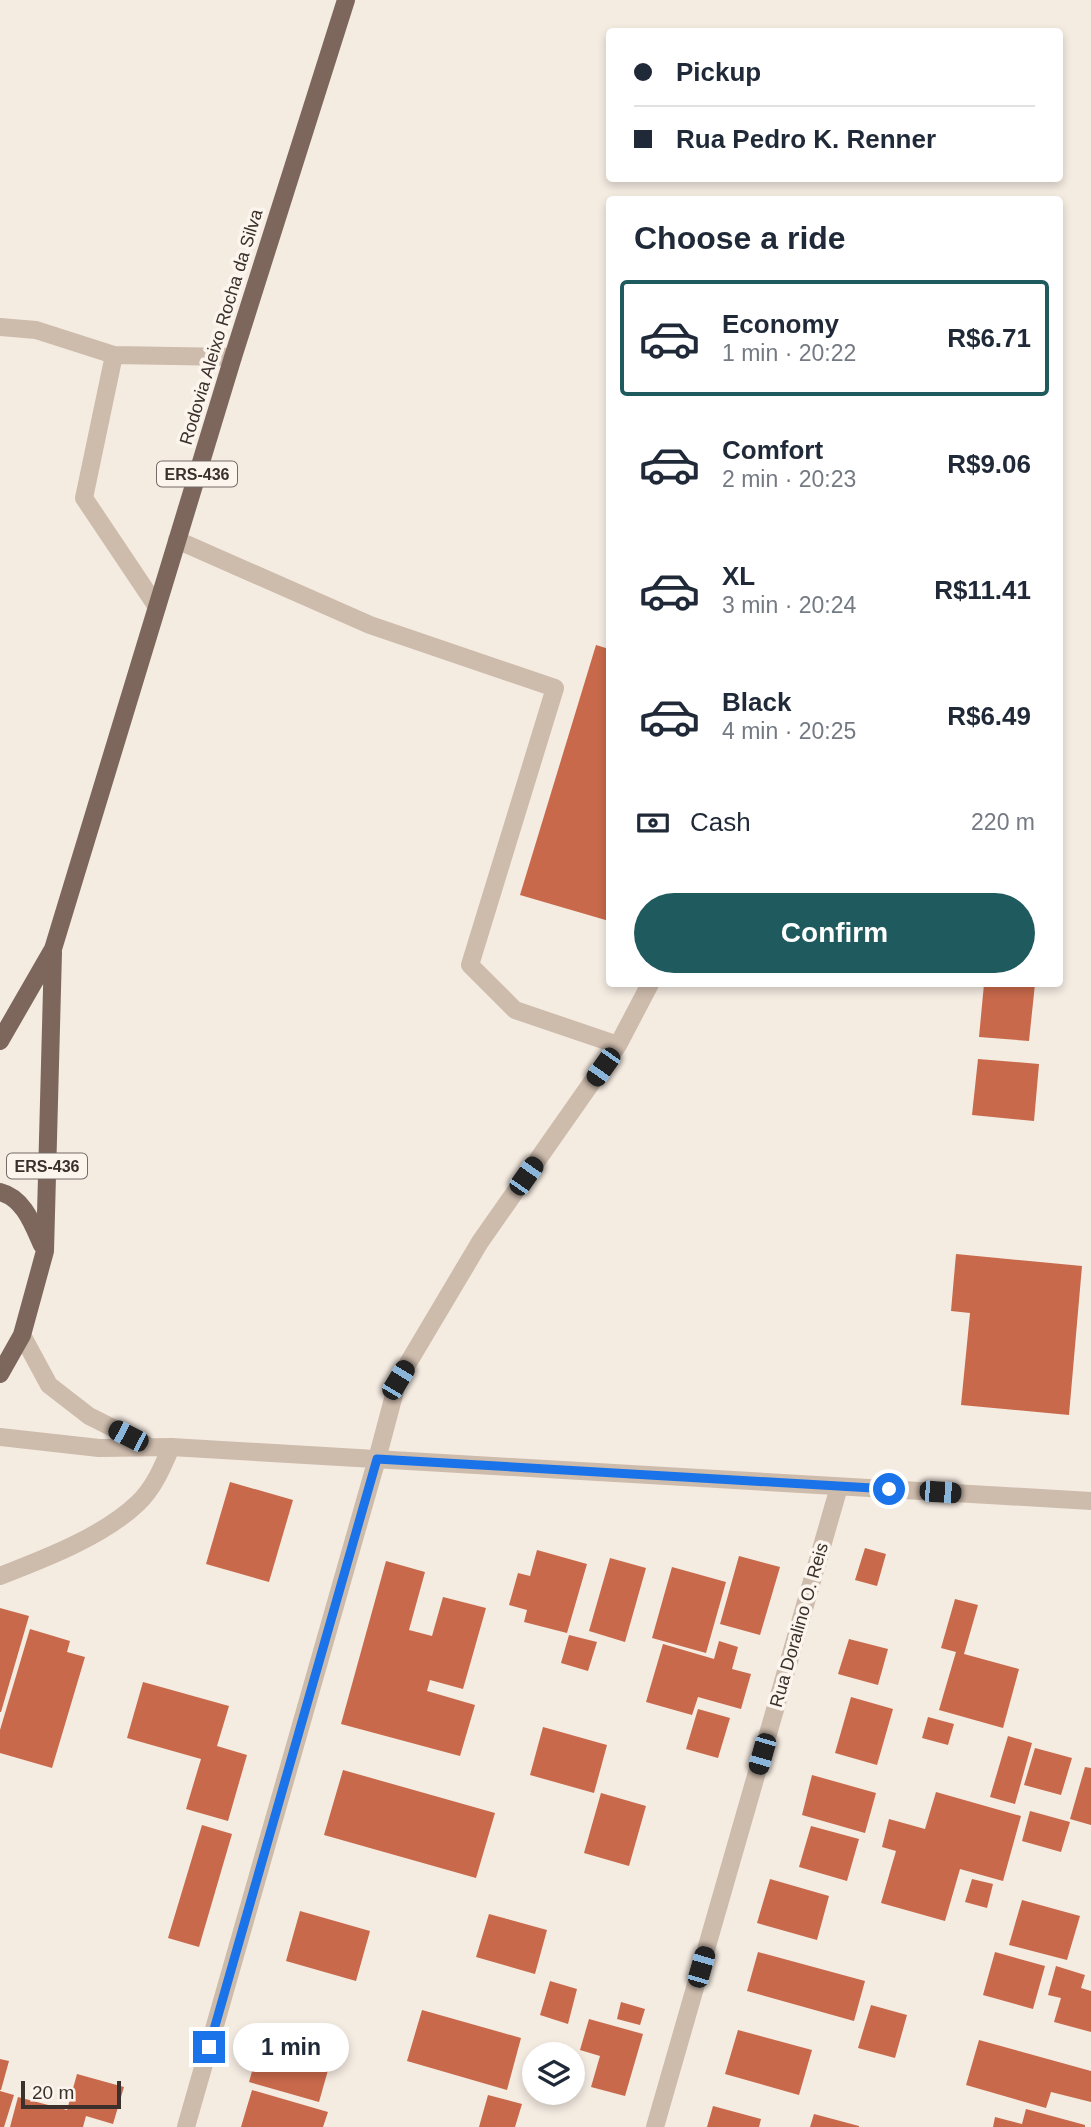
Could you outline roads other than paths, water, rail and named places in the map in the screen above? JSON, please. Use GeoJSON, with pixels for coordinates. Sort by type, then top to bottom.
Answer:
{"type":"FeatureCollection","features":[{"type":"Feature","properties":{"kind":"main road","name":"Rodovia Aleixo Rocha da Silva"},"geometry":{"type":"LineString","coordinates":[[0,1041],[53,949],[233,357],[346,0]]}},
{"type":"Feature","properties":{"kind":"main road","name":"Rodovia Aleixo Rocha da Silva"},"geometry":{"type":"LineString","coordinates":[[0,1374],[22,1335],[45,1251],[53,949]]}},
{"type":"Feature","properties":{"kind":"main road"},"geometry":{"type":"LineString","coordinates":[[0,1192],[8,1194],[29,1214],[45,1251]]}},
{"type":"Feature","properties":{"kind":"street"},"geometry":{"type":"LineString","coordinates":[[0,327],[36,330],[114,355],[233,357]]}},
{"type":"Feature","properties":{"kind":"street"},"geometry":{"type":"LineString","coordinates":[[114,355],[84,498],[157,607]]}},
{"type":"Feature","properties":{"kind":"street"},"geometry":{"type":"LineString","coordinates":[[177,540],[370,625],[555,688],[470,965],[515,1010],[618,1045]]}},
{"type":"Feature","properties":{"kind":"street"},"geometry":{"type":"LineString","coordinates":[[186,2127],[398,1380],[480,1242],[618,1045],[648,987]]}},
{"type":"Feature","properties":{"kind":"street"},"geometry":{"type":"LineString","coordinates":[[22,1335],[49,1385],[89,1416],[148,1446]]}},
{"type":"Feature","properties":{"kind":"street"},"geometry":{"type":"LineString","coordinates":[[0,1437],[99,1448],[171,1447],[1091,1501]]}},
{"type":"Feature","properties":{"kind":"street"},"geometry":{"type":"LineString","coordinates":[[0,1576],[43,1559],[103,1529],[139,1502],[161,1471],[171,1447]]}},
{"type":"Feature","properties":{"kind":"street","name":"Rua Doralino O. Reis"},"geometry":{"type":"LineString","coordinates":[[655,2127],[839,1487]]}}]}
